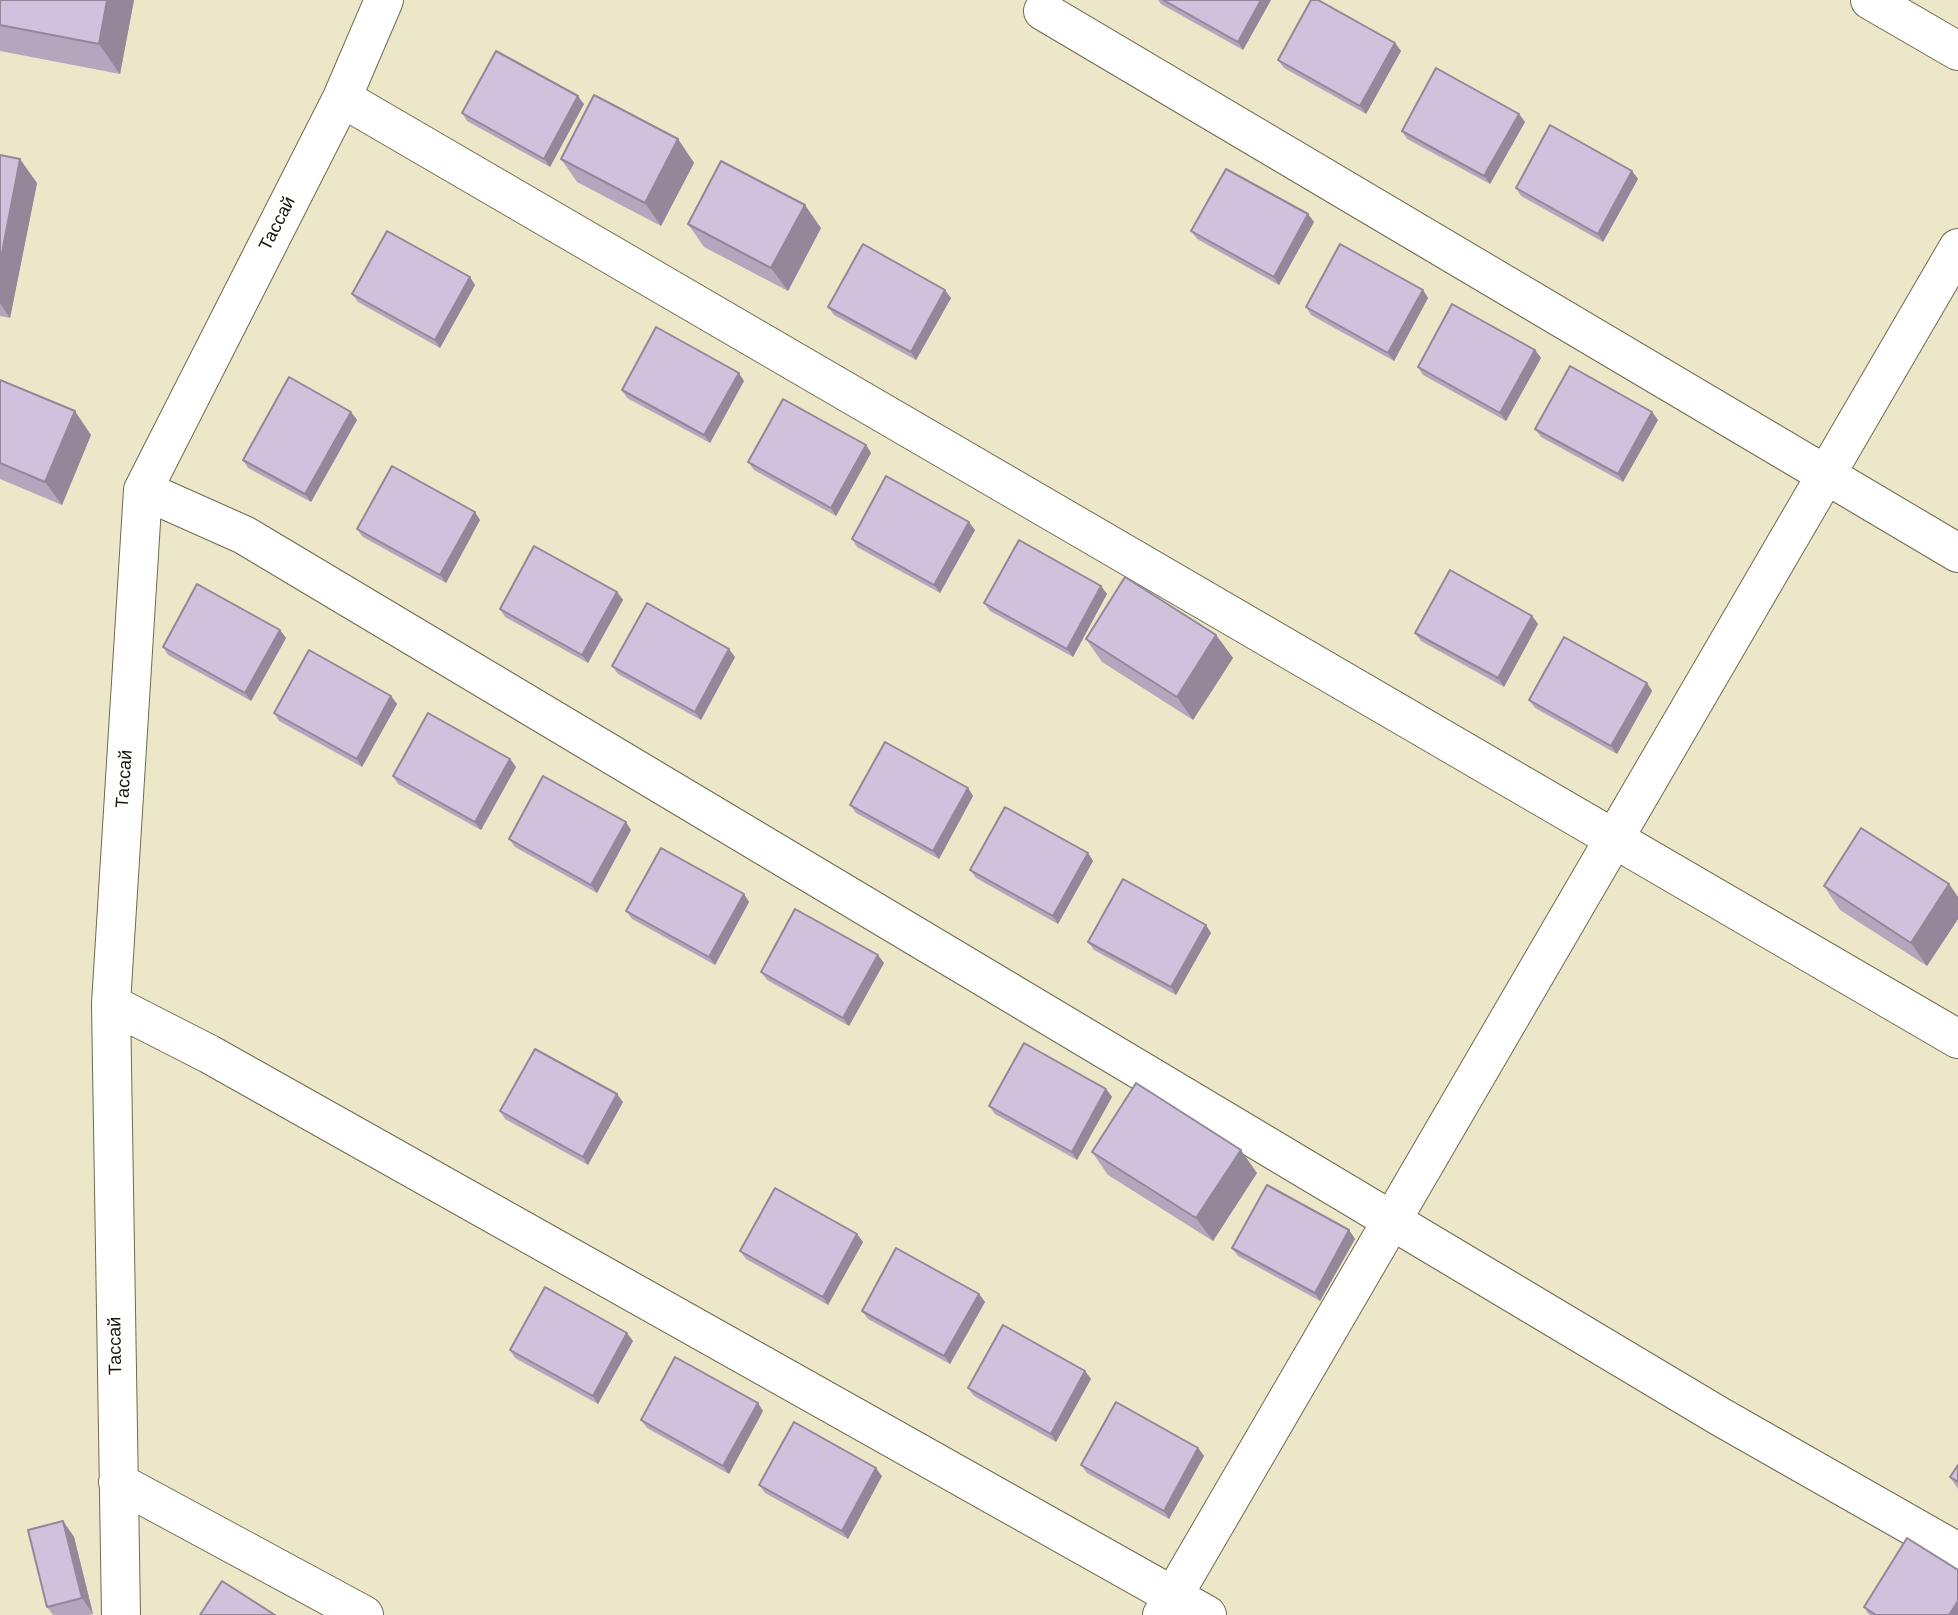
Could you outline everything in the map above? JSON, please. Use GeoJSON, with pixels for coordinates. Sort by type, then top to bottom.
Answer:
{"type":"FeatureCollection","features":[{"type":"Feature","properties":{"kind":"street","name":"Тассай"},"geometry":{"type":"LineString","coordinates":[[121,1615],[111,1004],[143,490],[342,98],[384,0]]}},
{"type":"Feature","properties":{"kind":"street"},"geometry":{"type":"LineString","coordinates":[[1870,0],[1958,51]]}},
{"type":"Feature","properties":{"kind":"street"},"geometry":{"type":"LineString","coordinates":[[1043,11],[1958,553]]}},
{"type":"Feature","properties":{"kind":"street"},"geometry":{"type":"LineString","coordinates":[[342,98],[1958,1039]]}},
{"type":"Feature","properties":{"kind":"street"},"geometry":{"type":"LineString","coordinates":[[1167,1605],[1958,248]]}},
{"type":"Feature","properties":{"kind":"street"},"geometry":{"type":"LineString","coordinates":[[143,490],[244,535],[1719,1416],[1958,1552]]}},
{"type":"Feature","properties":{"kind":"street"},"geometry":{"type":"LineString","coordinates":[[111,1004],[209,1054],[1167,1605],[1208,1615]]}},
{"type":"Feature","properties":{"kind":"street"},"geometry":{"type":"LineString","coordinates":[[118,1482],[364,1615]]}},
{"type":"Feature","properties":{"kind":"building"},"geometry":{"type":"Polygon","coordinates":[[[0,0],[107,0],[99,44],[0,25],[0,0]]]}},
{"type":"Feature","properties":{"kind":"building"},"geometry":{"type":"Polygon","coordinates":[[[1163,0],[1261,0],[1238,42],[1163,0]]]}},
{"type":"Feature","properties":{"kind":"building"},"geometry":{"type":"Polygon","coordinates":[[[1311,0],[1318,0],[1395,43],[1360,106],[1278,60],[1311,0]]]}},
{"type":"Feature","properties":{"kind":"building"},"geometry":{"type":"Polygon","coordinates":[[[496,51],[578,96],[544,159],[462,113],[496,51]]]}},
{"type":"Feature","properties":{"kind":"building"},"geometry":{"type":"Polygon","coordinates":[[[1436,68],[1519,114],[1484,176],[1402,131],[1436,68]]]}},
{"type":"Feature","properties":{"kind":"building"},"geometry":{"type":"Polygon","coordinates":[[[594,95],[678,139],[645,203],[561,159],[594,95]]]}},
{"type":"Feature","properties":{"kind":"building"},"geometry":{"type":"Polygon","coordinates":[[[1550,125],[1632,171],[1598,234],[1516,188],[1550,125]]]}},
{"type":"Feature","properties":{"kind":"building"},"geometry":{"type":"Polygon","coordinates":[[[0,155],[20,159],[0,263],[0,155]]]}},
{"type":"Feature","properties":{"kind":"building"},"geometry":{"type":"Polygon","coordinates":[[[721,161],[805,205],[771,268],[688,224],[721,161]]]}},
{"type":"Feature","properties":{"kind":"building"},"geometry":{"type":"Polygon","coordinates":[[[1226,169],[1308,214],[1274,277],[1191,231],[1226,169]]]}},
{"type":"Feature","properties":{"kind":"building"},"geometry":{"type":"Polygon","coordinates":[[[387,231],[470,277],[435,340],[352,294],[387,231]]]}},
{"type":"Feature","properties":{"kind":"building"},"geometry":{"type":"Polygon","coordinates":[[[863,244],[945,290],[911,352],[828,307],[863,244]]]}},
{"type":"Feature","properties":{"kind":"building"},"geometry":{"type":"Polygon","coordinates":[[[1340,244],[1423,290],[1388,353],[1306,307],[1340,244]]]}},
{"type":"Feature","properties":{"kind":"building"},"geometry":{"type":"Polygon","coordinates":[[[1452,304],[1535,350],[1500,413],[1418,367],[1452,304]]]}},
{"type":"Feature","properties":{"kind":"building"},"geometry":{"type":"Polygon","coordinates":[[[656,327],[739,373],[704,435],[622,390],[656,327]]]}},
{"type":"Feature","properties":{"kind":"building"},"geometry":{"type":"Polygon","coordinates":[[[1570,366],[1652,412],[1618,474],[1535,429],[1570,366]]]}},
{"type":"Feature","properties":{"kind":"building"},"geometry":{"type":"Polygon","coordinates":[[[289,377],[351,412],[305,494],[243,460],[289,377]]]}},
{"type":"Feature","properties":{"kind":"building"},"geometry":{"type":"Polygon","coordinates":[[[0,380],[75,411],[45,482],[0,463],[0,380]]]}},
{"type":"Feature","properties":{"kind":"building"},"geometry":{"type":"Polygon","coordinates":[[[783,399],[866,445],[831,508],[748,462],[783,399]]]}},
{"type":"Feature","properties":{"kind":"building"},"geometry":{"type":"Polygon","coordinates":[[[392,466],[475,512],[440,575],[357,529],[392,466]]]}},
{"type":"Feature","properties":{"kind":"building"},"geometry":{"type":"Polygon","coordinates":[[[886,476],[969,522],[934,585],[852,539],[886,476]]]}},
{"type":"Feature","properties":{"kind":"building"},"geometry":{"type":"Polygon","coordinates":[[[1019,540],[1101,586],[1067,649],[984,603],[1019,540]]]}},
{"type":"Feature","properties":{"kind":"building"},"geometry":{"type":"Polygon","coordinates":[[[534,546],[617,592],[582,655],[500,609],[534,546]]]}},
{"type":"Feature","properties":{"kind":"building"},"geometry":{"type":"Polygon","coordinates":[[[1450,570],[1532,616],[1498,678],[1415,633],[1450,570]]]}},
{"type":"Feature","properties":{"kind":"building"},"geometry":{"type":"Polygon","coordinates":[[[1125,577],[1216,635],[1177,697],[1086,639],[1125,577]]]}},
{"type":"Feature","properties":{"kind":"building"},"geometry":{"type":"Polygon","coordinates":[[[197,584],[280,630],[245,693],[163,647],[197,584]]]}},
{"type":"Feature","properties":{"kind":"building"},"geometry":{"type":"Polygon","coordinates":[[[647,603],[729,649],[695,712],[612,666],[647,603]]]}},
{"type":"Feature","properties":{"kind":"building"},"geometry":{"type":"Polygon","coordinates":[[[1564,637],[1647,683],[1611,746],[1529,700],[1564,637]]]}},
{"type":"Feature","properties":{"kind":"building"},"geometry":{"type":"Polygon","coordinates":[[[309,650],[391,696],[357,759],[274,713],[309,650]]]}},
{"type":"Feature","properties":{"kind":"building"},"geometry":{"type":"Polygon","coordinates":[[[428,713],[510,759],[475,822],[393,776],[428,713]]]}},
{"type":"Feature","properties":{"kind":"building"},"geometry":{"type":"Polygon","coordinates":[[[885,742],[968,788],[933,851],[850,805],[885,742]]]}},
{"type":"Feature","properties":{"kind":"building"},"geometry":{"type":"Polygon","coordinates":[[[543,776],[626,822],[591,885],[509,839],[543,776]]]}},
{"type":"Feature","properties":{"kind":"building"},"geometry":{"type":"Polygon","coordinates":[[[1005,807],[1088,853],[1053,916],[970,870],[1005,807]]]}},
{"type":"Feature","properties":{"kind":"building"},"geometry":{"type":"Polygon","coordinates":[[[1861,828],[1949,884],[1911,943],[1824,886],[1861,828]]]}},
{"type":"Feature","properties":{"kind":"building"},"geometry":{"type":"Polygon","coordinates":[[[661,848],[744,894],[709,957],[626,911],[661,848]]]}},
{"type":"Feature","properties":{"kind":"building"},"geometry":{"type":"Polygon","coordinates":[[[1123,879],[1206,925],[1171,987],[1088,942],[1123,879]]]}},
{"type":"Feature","properties":{"kind":"building"},"geometry":{"type":"Polygon","coordinates":[[[795,909],[878,955],[843,1018],[761,972],[795,909]]]}},
{"type":"Feature","properties":{"kind":"building"},"geometry":{"type":"Polygon","coordinates":[[[1024,1043],[1106,1089],[1072,1152],[989,1106],[1024,1043]]]}},
{"type":"Feature","properties":{"kind":"building"},"geometry":{"type":"Polygon","coordinates":[[[535,1049],[617,1094],[583,1157],[500,1111],[535,1049]]]}},
{"type":"Feature","properties":{"kind":"building"},"geometry":{"type":"Polygon","coordinates":[[[1136,1083],[1241,1150],[1196,1218],[1092,1152],[1136,1083]]]}},
{"type":"Feature","properties":{"kind":"building"},"geometry":{"type":"Polygon","coordinates":[[[1267,1185],[1349,1230],[1315,1293],[1232,1248],[1267,1185]]]}},
{"type":"Feature","properties":{"kind":"building"},"geometry":{"type":"Polygon","coordinates":[[[775,1188],[857,1234],[823,1297],[740,1251],[775,1188]]]}},
{"type":"Feature","properties":{"kind":"building"},"geometry":{"type":"Polygon","coordinates":[[[896,1248],[979,1294],[944,1356],[862,1311],[896,1248]]]}},
{"type":"Feature","properties":{"kind":"building"},"geometry":{"type":"Polygon","coordinates":[[[545,1287],[627,1333],[593,1396],[510,1350],[545,1287]]]}},
{"type":"Feature","properties":{"kind":"building"},"geometry":{"type":"Polygon","coordinates":[[[1003,1325],[1085,1371],[1051,1434],[968,1388],[1003,1325]]]}},
{"type":"Feature","properties":{"kind":"building"},"geometry":{"type":"Polygon","coordinates":[[[675,1357],[758,1403],[723,1466],[641,1420],[675,1357]]]}},
{"type":"Feature","properties":{"kind":"building"},"geometry":{"type":"Polygon","coordinates":[[[1116,1402],[1198,1448],[1164,1511],[1081,1465],[1116,1402]]]}},
{"type":"Feature","properties":{"kind":"building"},"geometry":{"type":"Polygon","coordinates":[[[794,1422],[876,1468],[842,1531],[759,1485],[794,1422]]]}},
{"type":"Feature","properties":{"kind":"building"},"geometry":{"type":"Polygon","coordinates":[[[1958,1465],[1958,1482],[1950,1477],[1958,1465]]]}},
{"type":"Feature","properties":{"kind":"building"},"geometry":{"type":"Polygon","coordinates":[[[63,1521],[82,1598],[47,1607],[28,1530],[63,1521]]]}},
{"type":"Feature","properties":{"kind":"building"},"geometry":{"type":"Polygon","coordinates":[[[1907,1538],[1958,1570],[1958,1601],[1949,1615],[1876,1615],[1864,1607],[1907,1538]]]}},
{"type":"Feature","properties":{"kind":"building"},"geometry":{"type":"Polygon","coordinates":[[[222,1581],[275,1615],[200,1615],[222,1581]]]}}]}
